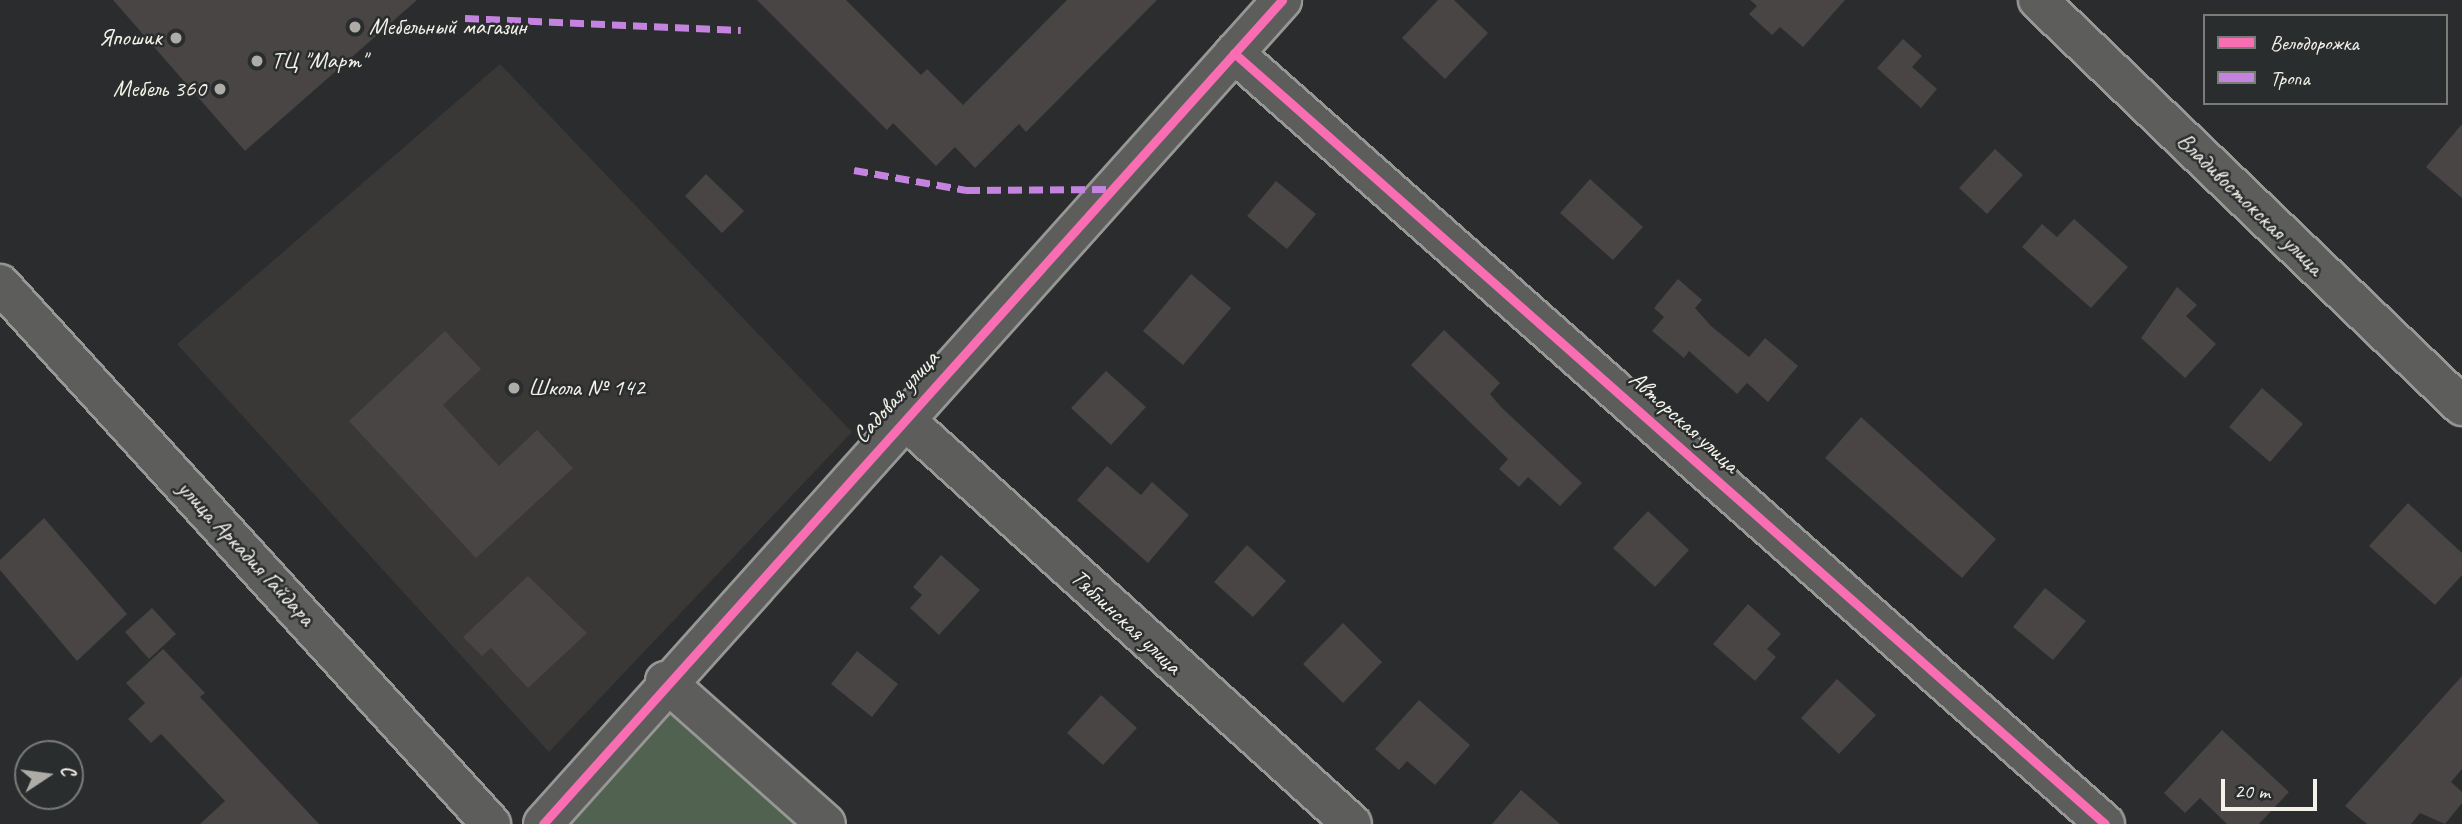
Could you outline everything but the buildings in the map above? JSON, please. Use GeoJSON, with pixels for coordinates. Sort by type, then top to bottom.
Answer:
{"type":"FeatureCollection","features":[{"type":"Feature","properties":{"kind":"street","name":"Садовая улица"},"geometry":{"type":"LineString","coordinates":[[543,824],[666,681],[1282,0]]}},
{"type":"Feature","properties":{"kind":"street","name":"Владивостокская улица"},"geometry":{"type":"LineString","coordinates":[[2038,0],[2462,406]]}},
{"type":"Feature","properties":{"kind":"street","name":"Авторская улица"},"geometry":{"type":"LineString","coordinates":[[1234,54],[2105,824]]}},
{"type":"Feature","properties":{"kind":"street","name":"улица Аркадия Гайдара"},"geometry":{"type":"LineString","coordinates":[[3,293],[491,824]]}},
{"type":"Feature","properties":{"kind":"street","name":"Тяблинская улица"},"geometry":{"type":"LineString","coordinates":[[903,418],[1352,824]]}},
{"type":"Feature","properties":{"kind":"street"},"geometry":{"type":"LineString","coordinates":[[666,681],[826,824]]}},
{"type":"Feature","properties":{"kind":"shaded area","name":"Школа № 142"},"geometry":{"type":"Polygon","coordinates":[[[500,64],[852,432],[549,752],[177,344],[500,64]]]}},
{"type":"Feature","properties":{"kind":"green space"},"geometry":{"type":"Polygon","coordinates":[[[657,709],[682,710],[808,824],[567,824],[657,709]]]}},
{"type":"Feature","properties":{"kind":"marked path"},"geometry":{"type":"LineString","coordinates":[[465,18],[741,30]]}},
{"type":"Feature","properties":{"kind":"marked path"},"geometry":{"type":"LineString","coordinates":[[854,170],[966,190],[1110,189]]}},
{"type":"Feature","properties":{"kind":"cycle path"},"geometry":{"type":"LineString","coordinates":[[543,824],[1282,0]]}},
{"type":"Feature","properties":{"kind":"cycle path"},"geometry":{"type":"LineString","coordinates":[[1234,53],[2105,824]]}},
{"type":"Feature","properties":{"kind":"place","name":"Мебельный магазин"},"geometry":{"type":"Point","coordinates":[355,27]}},
{"type":"Feature","properties":{"kind":"place","name":"Япошик"},"geometry":{"type":"Point","coordinates":[176,38]}},
{"type":"Feature","properties":{"kind":"place","name":"ТЦ \"Март\""},"geometry":{"type":"Point","coordinates":[257,61]}},
{"type":"Feature","properties":{"kind":"place","name":"Мебель 360"},"geometry":{"type":"Point","coordinates":[220,89]}},
{"type":"Feature","properties":{"kind":"place","name":"Школа № 142"},"geometry":{"type":"Point","coordinates":[514,388]}}]}
